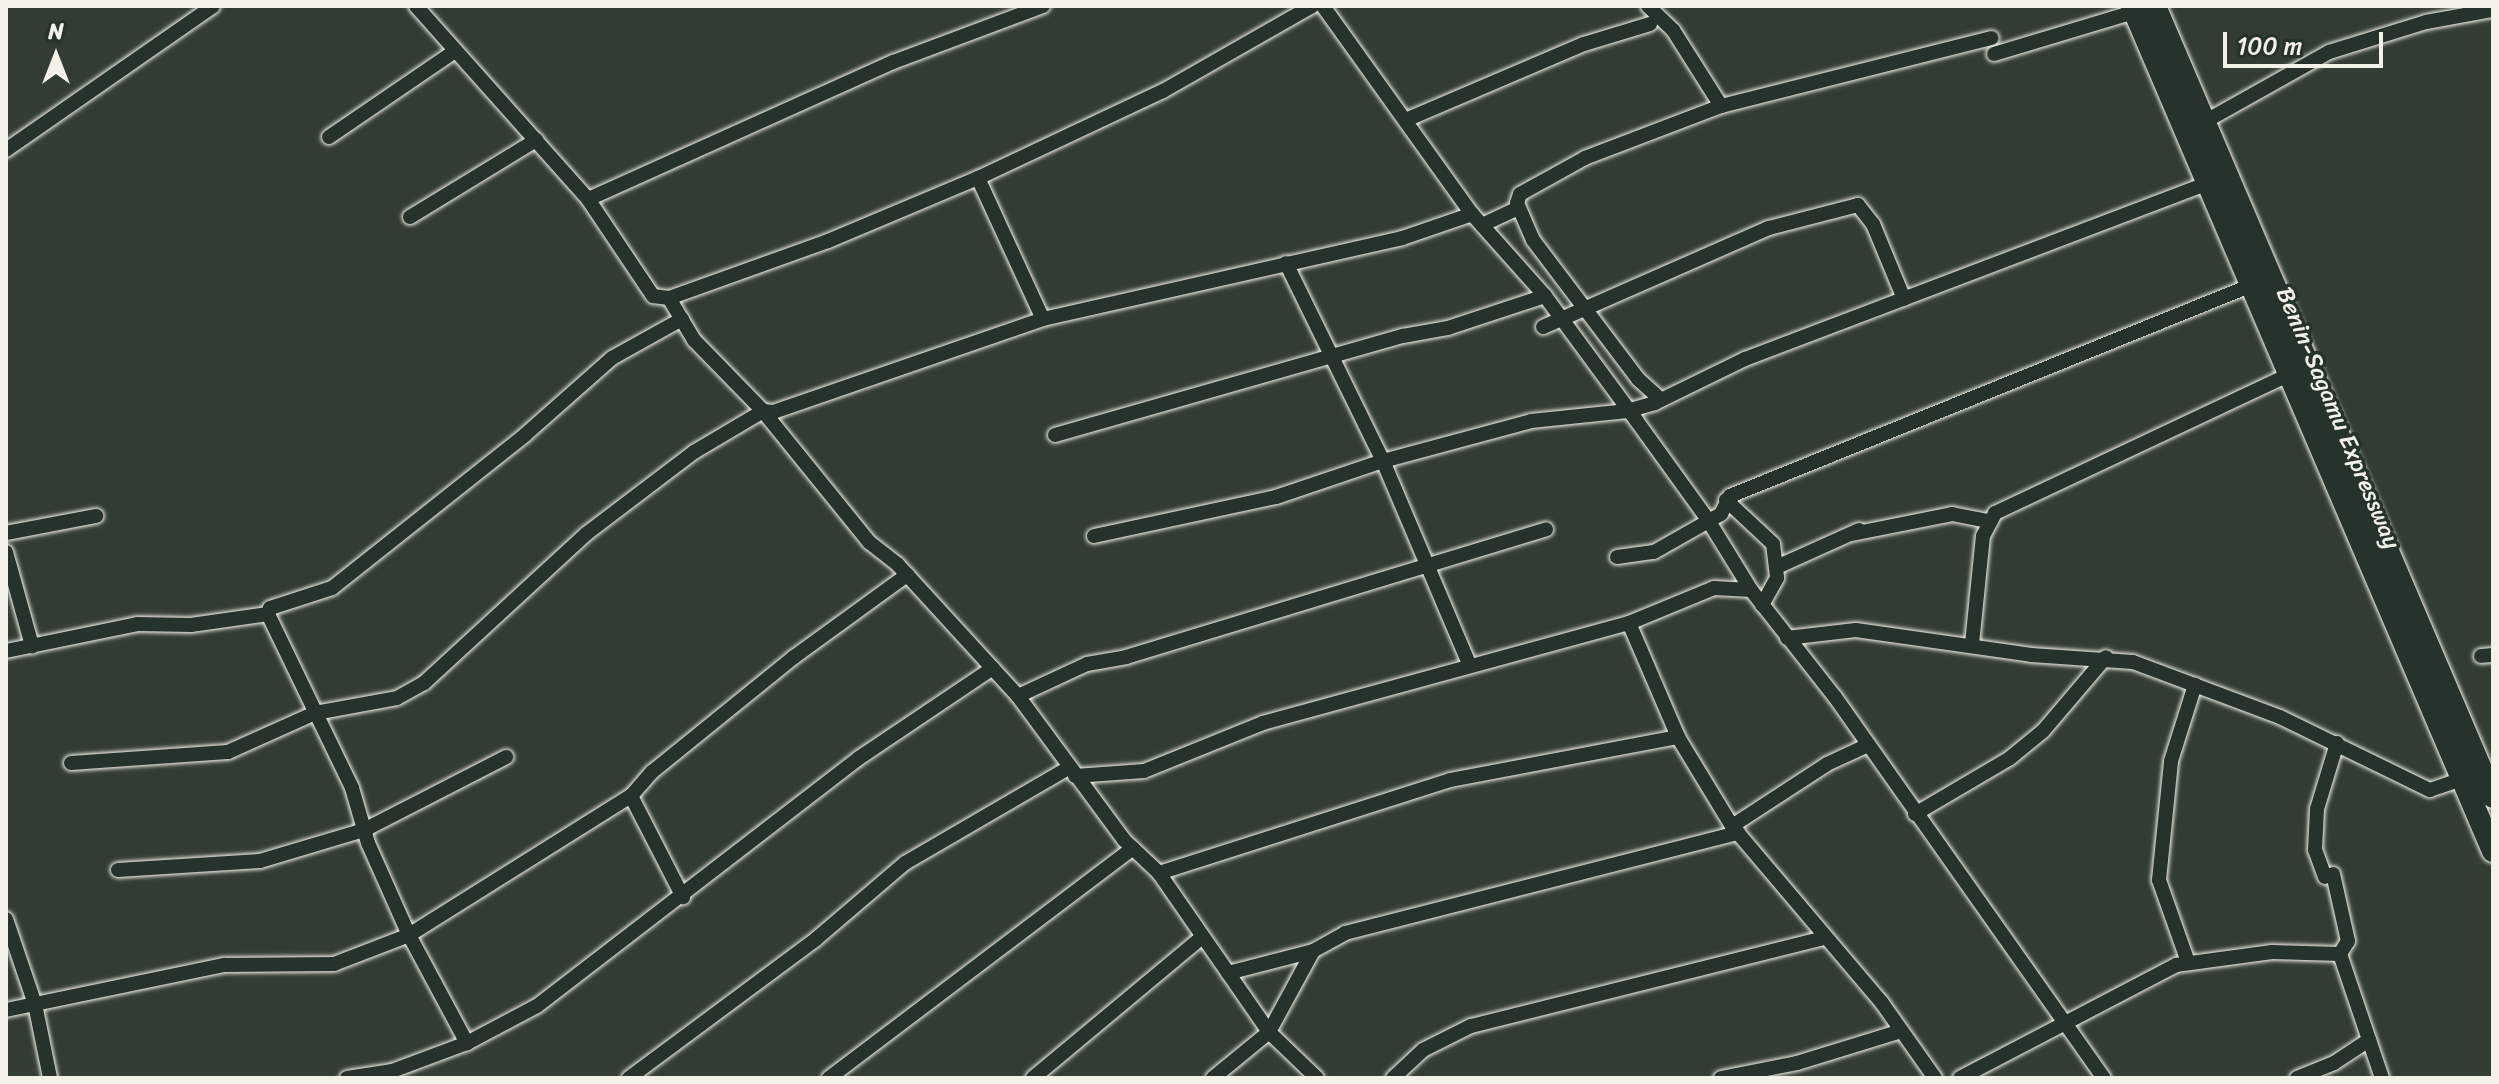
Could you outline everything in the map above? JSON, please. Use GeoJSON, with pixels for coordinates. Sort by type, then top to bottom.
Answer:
{"type":"FeatureCollection","features":[{"type":"Feature","properties":{"kind":"highway"},"geometry":{"type":"LineString","coordinates":[[2141,8],[2206,121],[2493,797]]}},
{"type":"Feature","properties":{"kind":"highway","name":"Benin-Sagamu Expressway"},"geometry":{"type":"LineString","coordinates":[[2141,8],[2208,183],[2493,851]]}},
{"type":"Feature","properties":{"kind":"street"},"geometry":{"type":"LineString","coordinates":[[6,150],[213,6]]}},
{"type":"Feature","properties":{"kind":"street"},"geometry":{"type":"LineString","coordinates":[[416,6],[588,199],[653,296],[669,298],[828,241],[978,178],[1163,91],[1312,6]]}},
{"type":"Feature","properties":{"kind":"street"},"geometry":{"type":"LineString","coordinates":[[588,199],[893,62],[1043,6]]}},
{"type":"Feature","properties":{"kind":"street"},"geometry":{"type":"LineString","coordinates":[[1326,6],[1477,219],[1545,296],[1627,411],[1723,511],[1773,544],[1779,566],[1762,605]]}},
{"type":"Feature","properties":{"kind":"street"},"geometry":{"type":"LineString","coordinates":[[1648,6],[1673,30],[1721,106]]}},
{"type":"Feature","properties":{"kind":"street"},"geometry":{"type":"LineString","coordinates":[[1994,54],[2141,8]]}},
{"type":"Feature","properties":{"kind":"street"},"geometry":{"type":"LineString","coordinates":[[2206,121],[2329,52],[2426,22],[2493,10]]}},
{"type":"Feature","properties":{"kind":"street"},"geometry":{"type":"LineString","coordinates":[[1408,119],[1584,44],[1650,24]]}},
{"type":"Feature","properties":{"kind":"street"},"geometry":{"type":"LineString","coordinates":[[1661,400],[1533,240],[1517,209],[1520,194],[1585,158],[1721,106],[1992,38]]}},
{"type":"Feature","properties":{"kind":"street"},"geometry":{"type":"LineString","coordinates":[[329,137],[455,51]]}},
{"type":"Feature","properties":{"kind":"street"},"geometry":{"type":"LineString","coordinates":[[410,217],[536,140]]}},
{"type":"Feature","properties":{"kind":"street"},"geometry":{"type":"LineString","coordinates":[[978,178],[1043,319]]}},
{"type":"Feature","properties":{"kind":"street"},"geometry":{"type":"LineString","coordinates":[[1094,536],[1276,497],[1383,461],[1531,421],[1627,411],[1661,400],[1745,359],[2208,183]]}},
{"type":"Feature","properties":{"kind":"street"},"geometry":{"type":"LineString","coordinates":[[1724,242],[1543,327],[1769,228],[1858,205],[1873,224],[1904,299]]}},
{"type":"Feature","properties":{"kind":"street"},"geometry":{"type":"LineString","coordinates":[[71,763],[228,752],[315,713],[397,698],[424,683],[586,534],[694,452],[763,411],[773,412],[1043,319],[1517,209]]}},
{"type":"Feature","properties":{"kind":"street"},"geometry":{"type":"LineString","coordinates":[[1286,263],[1383,461],[1469,664]]}},
{"type":"Feature","properties":{"kind":"street"},"geometry":{"type":"LineString","coordinates":[[1617,557],[1639,558],[1723,511],[2252,285]]}},
{"type":"Feature","properties":{"kind":"street"},"geometry":{"type":"LineString","coordinates":[[1055,435],[1329,356],[1448,328],[1545,296]]}},
{"type":"Feature","properties":{"kind":"street"},"geometry":{"type":"LineString","coordinates":[[669,298],[694,340],[763,411],[869,542],[907,575],[1018,696],[1071,772],[1133,848],[1159,873],[1269,1032],[1317,1078]]}},
{"type":"Feature","properties":{"kind":"street"},"geometry":{"type":"LineString","coordinates":[[1560,320],[1585,307]]}},
{"type":"Feature","properties":{"kind":"street"},"geometry":{"type":"LineString","coordinates":[[467,1043],[409,935],[364,830],[352,788],[268,614],[270,608],[332,588],[513,445],[612,358],[682,319]]}},
{"type":"Feature","properties":{"kind":"street"},"geometry":{"type":"LineString","coordinates":[[1599,369],[1626,360]]}},
{"type":"Feature","properties":{"kind":"street"},"geometry":{"type":"LineString","coordinates":[[1972,644],[1988,521],[2004,506],[2291,374]]}},
{"type":"Feature","properties":{"kind":"street"},"geometry":{"type":"LineString","coordinates":[[1723,511],[1751,590],[1868,745],[2062,1023],[2104,1078]]}},
{"type":"Feature","properties":{"kind":"street"},"geometry":{"type":"LineString","coordinates":[[1852,534],[1952,514],[1988,521]]}},
{"type":"Feature","properties":{"kind":"street"},"geometry":{"type":"LineString","coordinates":[[6,533],[96,516]]}},
{"type":"Feature","properties":{"kind":"street"},"geometry":{"type":"LineString","coordinates":[[1779,566],[1876,523]]}},
{"type":"Feature","properties":{"kind":"street"},"geometry":{"type":"LineString","coordinates":[[1018,696],[1087,664],[1126,657],[1269,610],[1546,529]]}},
{"type":"Feature","properties":{"kind":"street"},"geometry":{"type":"LineString","coordinates":[[6,552],[32,646]]}},
{"type":"Feature","properties":{"kind":"street"},"geometry":{"type":"LineString","coordinates":[[6,1010],[224,965],[334,964],[409,935],[631,796],[652,772],[794,657],[907,575]]}},
{"type":"Feature","properties":{"kind":"street"},"geometry":{"type":"LineString","coordinates":[[629,1078],[816,939],[905,863],[1071,772],[1144,771],[1263,723],[1469,664],[1629,623],[1714,588],[1751,590]]}},
{"type":"Feature","properties":{"kind":"street"},"geometry":{"type":"LineString","coordinates":[[6,651],[137,624],[191,625],[268,614]]}},
{"type":"Feature","properties":{"kind":"street"},"geometry":{"type":"LineString","coordinates":[[1629,623],[1678,737],[1735,830],[1901,1031],[1935,1078]]}},
{"type":"Feature","properties":{"kind":"street"},"geometry":{"type":"LineString","coordinates":[[1787,638],[1856,630],[1972,644],[2031,655],[2106,657],[2133,662],[2337,743],[2430,790],[2462,779]]}},
{"type":"Feature","properties":{"kind":"street"},"geometry":{"type":"LineString","coordinates":[[1915,814],[2010,758],[2043,731],[2106,657]]}},
{"type":"Feature","properties":{"kind":"street"},"geometry":{"type":"LineString","coordinates":[[347,1078],[392,1071],[467,1043],[537,1006],[683,897],[859,758],[993,668]]}},
{"type":"Feature","properties":{"kind":"street"},"geometry":{"type":"LineString","coordinates":[[2188,962],[2159,880],[2171,761],[2195,685]]}},
{"type":"Feature","properties":{"kind":"street"},"geometry":{"type":"LineString","coordinates":[[1159,873],[1450,780],[1678,737]]}},
{"type":"Feature","properties":{"kind":"street"},"geometry":{"type":"LineString","coordinates":[[2337,743],[2317,809],[2315,850],[2329,876],[2348,941],[2340,954]]}},
{"type":"Feature","properties":{"kind":"street"},"geometry":{"type":"LineString","coordinates":[[1228,973],[1313,951],[1345,933],[1735,830],[1827,764],[1868,745]]}},
{"type":"Feature","properties":{"kind":"street"},"geometry":{"type":"LineString","coordinates":[[118,870],[260,861],[364,830],[506,757]]}},
{"type":"Feature","properties":{"kind":"street"},"geometry":{"type":"LineString","coordinates":[[631,796],[683,897]]}},
{"type":"Feature","properties":{"kind":"street"},"geometry":{"type":"LineString","coordinates":[[829,1078],[1133,848]]}},
{"type":"Feature","properties":{"kind":"street"},"geometry":{"type":"LineString","coordinates":[[6,919],[35,1004],[50,1078]]}},
{"type":"Feature","properties":{"kind":"street"},"geometry":{"type":"LineString","coordinates":[[1033,1078],[1202,937]]}},
{"type":"Feature","properties":{"kind":"street"},"geometry":{"type":"LineString","coordinates":[[1393,1078],[1423,1050],[1471,1026],[1823,938]]}},
{"type":"Feature","properties":{"kind":"street"},"geometry":{"type":"LineString","coordinates":[[1213,1078],[1269,1032],[1313,951]]}},
{"type":"Feature","properties":{"kind":"street"},"geometry":{"type":"LineString","coordinates":[[1960,1078],[2062,1023],[2188,962],[2272,952],[2340,954]]}},
{"type":"Feature","properties":{"kind":"street"},"geometry":{"type":"LineString","coordinates":[[2340,954],[2382,1078]]}},
{"type":"Feature","properties":{"kind":"street"},"geometry":{"type":"LineString","coordinates":[[1721,1078],[1812,1059],[1901,1031]]}},
{"type":"Feature","properties":{"kind":"street"},"geometry":{"type":"LineString","coordinates":[[2297,1078],[2369,1040]]}}]}
